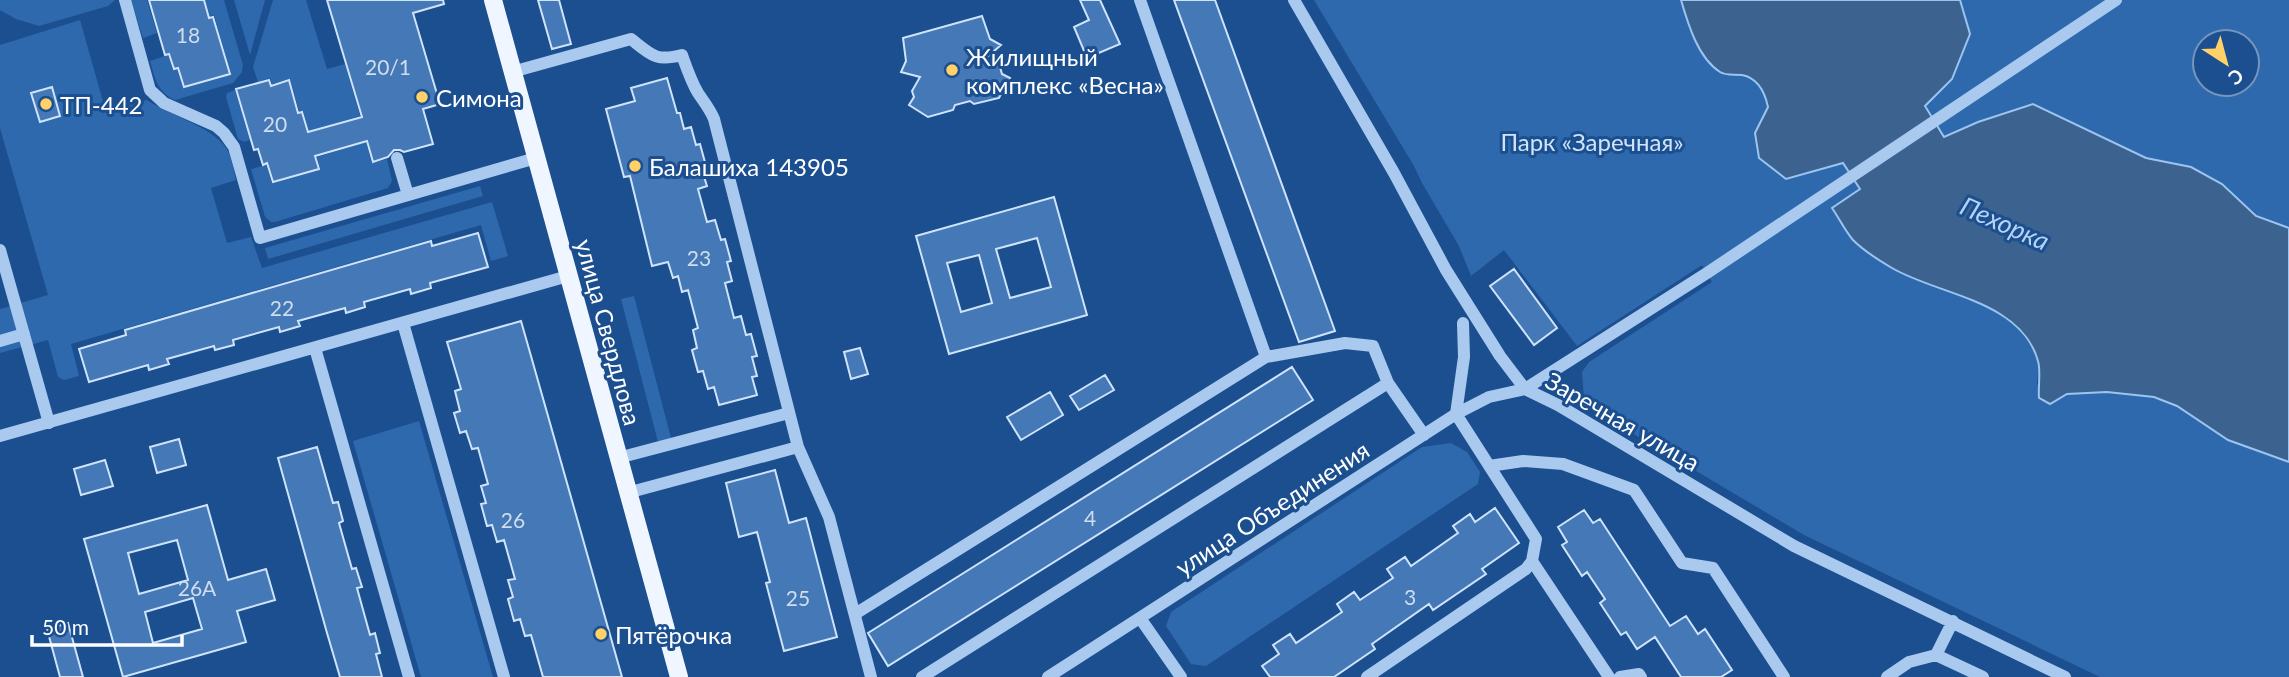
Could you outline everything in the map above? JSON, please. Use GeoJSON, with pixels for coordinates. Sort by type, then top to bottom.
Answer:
{"type":"FeatureCollection","features":[{"type":"Feature","properties":{"kind":"main road","name":"улица Свердлова"},"geometry":{"type":"LineString","coordinates":[[493,0],[680,677]]}},
{"type":"Feature","properties":{"kind":"street"},"geometry":{"type":"LineString","coordinates":[[125,0],[150,90],[164,103],[216,126],[225,133],[234,147],[260,238],[536,158]]}},
{"type":"Feature","properties":{"kind":"street"},"geometry":{"type":"LineString","coordinates":[[1140,0],[1266,357]]}},
{"type":"Feature","properties":{"kind":"street","name":"Заречная улица"},"geometry":{"type":"LineString","coordinates":[[1294,0],[1395,173],[1446,270],[1500,356],[1525,389],[1558,405],[1794,545],[2065,677]]}},
{"type":"Feature","properties":{"kind":"street","name":"улица Объединения"},"geometry":{"type":"LineString","coordinates":[[1048,677],[1456,414],[1489,397],[1525,389],[1707,273],[2116,0]]}},
{"type":"Feature","properties":{"kind":"street"},"geometry":{"type":"LineString","coordinates":[[512,72],[631,39],[654,57],[667,59],[682,55],[689,76],[714,118],[798,447],[829,517],[871,677]]}},
{"type":"Feature","properties":{"kind":"street"},"geometry":{"type":"LineString","coordinates":[[397,158],[408,195]]}},
{"type":"Feature","properties":{"kind":"street"},"geometry":{"type":"LineString","coordinates":[[0,250],[49,423]]}},
{"type":"Feature","properties":{"kind":"street"},"geometry":{"type":"LineString","coordinates":[[0,436],[568,276]]}},
{"type":"Feature","properties":{"kind":"street"},"geometry":{"type":"LineString","coordinates":[[403,323],[504,677]]}},
{"type":"Feature","properties":{"kind":"street"},"geometry":{"type":"LineString","coordinates":[[1367,677],[1526,569],[1532,561],[1536,539],[1456,414],[1464,357],[1463,323]]}},
{"type":"Feature","properties":{"kind":"street"},"geometry":{"type":"LineString","coordinates":[[0,341],[24,334]]}},
{"type":"Feature","properties":{"kind":"street"},"geometry":{"type":"LineString","coordinates":[[855,614],[1266,357],[1345,343],[1373,346],[1388,383],[1424,435]]}},
{"type":"Feature","properties":{"kind":"street"},"geometry":{"type":"LineString","coordinates":[[315,348],[409,677]]}},
{"type":"Feature","properties":{"kind":"street"},"geometry":{"type":"LineString","coordinates":[[922,677],[1388,383]]}},
{"type":"Feature","properties":{"kind":"street"},"geometry":{"type":"LineString","coordinates":[[618,458],[789,413]]}},
{"type":"Feature","properties":{"kind":"street"},"geometry":{"type":"LineString","coordinates":[[627,493],[798,447]]}},
{"type":"Feature","properties":{"kind":"street"},"geometry":{"type":"LineString","coordinates":[[1489,466],[1523,461],[1563,464],[1634,489],[1682,563],[1713,568],[1784,677]]}},
{"type":"Feature","properties":{"kind":"street"},"geometry":{"type":"LineString","coordinates":[[1532,561],[1609,677]]}},
{"type":"Feature","properties":{"kind":"street"},"geometry":{"type":"LineString","coordinates":[[1140,618],[1181,677]]}},
{"type":"Feature","properties":{"kind":"street"},"geometry":{"type":"LineString","coordinates":[[1936,655],[1953,621]]}},
{"type":"Feature","properties":{"kind":"street"},"geometry":{"type":"LineString","coordinates":[[1887,677],[1909,662],[1936,655],[1983,677]]}},
{"type":"Feature","properties":{"kind":"street"},"geometry":{"type":"LineString","coordinates":[[1620,677],[1639,674],[1642,677]]}},
{"type":"Feature","properties":{"kind":"green space"},"geometry":{"type":"Polygon","coordinates":[[[0,0],[115,0],[108,6],[39,26],[16,19],[0,10],[0,0]]]}},
{"type":"Feature","properties":{"kind":"green space"},"geometry":{"type":"Polygon","coordinates":[[[131,0],[147,0],[157,33],[143,38],[131,0]]]}},
{"type":"Feature","properties":{"kind":"green space"},"geometry":{"type":"Polygon","coordinates":[[[205,0],[224,0],[243,65],[242,72],[233,83],[175,100],[160,89],[150,61],[168,55],[173,70],[177,69],[183,88],[231,74],[214,15],[210,16],[205,0]]]}},
{"type":"Feature","properties":{"kind":"green space"},"geometry":{"type":"Polygon","coordinates":[[[234,0],[265,0],[250,55],[234,0]]]}},
{"type":"Feature","properties":{"kind":"green space"},"geometry":{"type":"Polygon","coordinates":[[[273,0],[306,0],[327,69],[345,64],[360,116],[309,131],[303,111],[299,111],[290,79],[272,84],[270,78],[258,82],[253,67],[273,0]]]}},
{"type":"Feature","properties":{"kind":"green space","name":"Парк «Заречная»"},"geometry":{"type":"Polygon","coordinates":[[[1314,0],[1681,0],[1689,25],[1722,73],[1746,75],[1764,90],[1768,107],[1755,133],[1786,179],[1843,162],[1861,189],[1978,303],[2012,321],[2032,347],[2039,363],[2037,384],[2050,404],[2067,394],[2107,392],[2154,397],[2177,406],[2228,440],[2289,462],[2289,677],[2100,677],[1804,535],[1590,408],[1584,399],[1582,372],[1589,362],[1712,282],[1702,265],[1577,346],[1504,250],[1471,276],[1459,246],[1414,166],[1314,0]]]}},
{"type":"Feature","properties":{"kind":"green space"},"geometry":{"type":"Polygon","coordinates":[[[1960,0],[2289,0],[2289,228],[2256,216],[2222,184],[2191,167],[2146,158],[2033,104],[1978,122],[1944,137],[1925,106],[1952,79],[1970,34],[1960,0]]]}},
{"type":"Feature","properties":{"kind":"green space"},"geometry":{"type":"Polygon","coordinates":[[[80,20],[106,112],[147,100],[204,129],[223,144],[229,153],[236,180],[211,188],[227,243],[251,237],[262,268],[492,202],[508,256],[491,261],[481,225],[71,344],[79,376],[64,380],[58,377],[48,340],[0,353],[0,309],[48,295],[0,128],[0,45],[80,20]]]}},
{"type":"Feature","properties":{"kind":"green space"},"geometry":{"type":"Polygon","coordinates":[[[235,90],[250,140],[244,142],[238,139],[226,97],[227,93],[235,90]]]}},
{"type":"Feature","properties":{"kind":"green space"},"geometry":{"type":"Polygon","coordinates":[[[366,142],[372,163],[387,159],[392,181],[388,188],[275,222],[265,217],[251,169],[266,165],[272,183],[320,169],[317,157],[366,142]]]}},
{"type":"Feature","properties":{"kind":"green space"},"geometry":{"type":"Polygon","coordinates":[[[480,186],[483,196],[268,259],[265,248],[480,186]]]}},
{"type":"Feature","properties":{"kind":"green space"},"geometry":{"type":"Polygon","coordinates":[[[634,296],[671,438],[658,442],[621,299],[634,296]]]}},
{"type":"Feature","properties":{"kind":"green space"},"geometry":{"type":"Polygon","coordinates":[[[419,421],[493,677],[421,677],[353,441],[419,421]]]}},
{"type":"Feature","properties":{"kind":"green space"},"geometry":{"type":"Polygon","coordinates":[[[1451,443],[1467,452],[1480,472],[1478,484],[1206,666],[1191,664],[1166,626],[1171,612],[1422,447],[1451,443]]]}},
{"type":"Feature","properties":{"kind":"water","name":"Пехорка"},"geometry":{"type":"Polygon","coordinates":[[[1681,0],[1960,0],[1970,34],[1952,79],[1925,106],[1944,137],[1978,122],[2033,104],[2146,158],[2191,167],[2222,184],[2256,216],[2289,228],[2289,462],[2228,440],[2177,406],[2154,397],[2107,392],[2067,394],[2050,404],[2039,398],[2038,361],[2029,341],[2014,325],[1976,302],[1892,268],[1847,233],[1832,208],[1860,189],[1843,163],[1786,179],[1759,158],[1755,133],[1768,107],[1763,92],[1752,79],[1722,73],[1712,66],[1695,40],[1681,0]]]}},
{"type":"Feature","properties":{"kind":"building"},"geometry":{"type":"Polygon","coordinates":[[[149,0],[204,0],[209,18],[213,17],[230,74],[184,87],[178,68],[174,69],[169,54],[165,55],[149,0]]]}},
{"type":"Feature","properties":{"kind":"building"},"geometry":{"type":"Polygon","coordinates":[[[327,0],[443,0],[444,4],[413,13],[440,104],[423,109],[433,144],[404,152],[394,150],[388,157],[373,162],[367,141],[315,156],[319,169],[273,182],[267,163],[263,165],[258,149],[254,150],[236,89],[269,80],[271,86],[289,80],[298,113],[302,112],[308,132],[362,117],[327,0]]]}},
{"type":"Feature","properties":{"kind":"building"},"geometry":{"type":"Polygon","coordinates":[[[538,0],[559,0],[571,44],[552,49],[538,0]]]}},
{"type":"Feature","properties":{"kind":"building"},"geometry":{"type":"Polygon","coordinates":[[[1080,0],[1100,0],[1120,44],[1087,58],[1074,27],[1089,20],[1080,0]]]}},
{"type":"Feature","properties":{"kind":"building"},"geometry":{"type":"Polygon","coordinates":[[[1174,0],[1215,0],[1335,331],[1299,342],[1174,0]]]}},
{"type":"Feature","properties":{"kind":"building","name":"Жилищный комплекс «Весна»"},"geometry":{"type":"Polygon","coordinates":[[[982,16],[990,39],[1001,45],[985,59],[1000,67],[1002,74],[1010,78],[999,98],[955,105],[953,110],[928,117],[909,105],[914,97],[912,91],[920,77],[901,72],[906,61],[903,38],[982,16]]]}},
{"type":"Feature","properties":{"kind":"building"},"geometry":{"type":"Polygon","coordinates":[[[667,78],[684,129],[691,127],[696,145],[700,144],[706,166],[701,167],[707,186],[698,189],[707,222],[715,220],[721,240],[725,239],[731,261],[727,262],[732,281],[725,283],[734,318],[741,316],[746,335],[751,334],[757,356],[752,357],[757,376],[752,377],[757,395],[719,405],[714,387],[708,389],[703,371],[698,372],[692,350],[697,348],[693,330],[698,328],[688,290],[682,292],[678,276],[673,278],[668,262],[652,266],[630,176],[624,177],[606,109],[635,101],[631,88],[667,78]]]}},
{"type":"Feature","properties":{"kind":"building","name":"ТП-442"},"geometry":{"type":"Polygon","coordinates":[[[52,87],[60,116],[40,122],[31,93],[52,87]]]}},
{"type":"Feature","properties":{"kind":"building"},"geometry":{"type":"Polygon","coordinates":[[[1054,197],[1087,315],[949,354],[916,236],[1054,197]],[[1037,238],[996,249],[1010,298],[1051,287],[1037,238]],[[979,255],[947,263],[961,312],[992,303],[979,255]]]}},
{"type":"Feature","properties":{"kind":"building"},"geometry":{"type":"Polygon","coordinates":[[[478,233],[488,267],[430,283],[431,288],[411,294],[410,289],[364,302],[365,307],[346,313],[345,308],[298,321],[300,326],[280,332],[279,327],[233,340],[234,345],[215,350],[214,346],[167,359],[169,364],[149,370],[148,365],[89,382],[79,349],[126,335],[125,330],[431,241],[432,246],[478,233]]]}},
{"type":"Feature","properties":{"kind":"building"},"geometry":{"type":"Polygon","coordinates":[[[1514,269],[1557,328],[1534,345],[1490,286],[1514,269]]]}},
{"type":"Feature","properties":{"kind":"building"},"geometry":{"type":"Polygon","coordinates":[[[521,321],[622,677],[543,677],[531,635],[525,636],[520,619],[514,621],[508,599],[513,597],[508,580],[515,579],[504,540],[497,542],[492,525],[487,526],[481,504],[486,503],[481,486],[488,484],[478,448],[472,449],[466,431],[460,433],[454,413],[460,411],[455,391],[461,389],[447,342],[521,321]]]}},
{"type":"Feature","properties":{"kind":"building"},"geometry":{"type":"Polygon","coordinates":[[[860,348],[868,374],[851,379],[844,352],[860,348]]]}},
{"type":"Feature","properties":{"kind":"building"},"geometry":{"type":"Polygon","coordinates":[[[1292,367],[1313,400],[888,666],[868,633],[1292,367]]]}},
{"type":"Feature","properties":{"kind":"building"},"geometry":{"type":"Polygon","coordinates":[[[1105,375],[1114,390],[1079,410],[1070,396],[1105,375]]]}},
{"type":"Feature","properties":{"kind":"building"},"geometry":{"type":"Polygon","coordinates":[[[1050,392],[1063,415],[1021,440],[1007,417],[1050,392]]]}},
{"type":"Feature","properties":{"kind":"building"},"geometry":{"type":"Polygon","coordinates":[[[179,439],[186,465],[157,473],[150,447],[179,439]]]}},
{"type":"Feature","properties":{"kind":"building"},"geometry":{"type":"Polygon","coordinates":[[[317,447],[333,503],[338,502],[343,521],[339,523],[352,569],[356,568],[362,587],[357,588],[370,635],[375,633],[380,653],[376,654],[382,677],[340,677],[327,633],[278,458],[317,447]]]}},
{"type":"Feature","properties":{"kind":"building"},"geometry":{"type":"Polygon","coordinates":[[[105,460],[113,486],[81,495],[74,469],[105,460]]]}},
{"type":"Feature","properties":{"kind":"building"},"geometry":{"type":"Polygon","coordinates":[[[775,470],[789,523],[806,518],[837,637],[784,651],[766,583],[770,582],[757,532],[739,537],[726,483],[775,470]]]}},
{"type":"Feature","properties":{"kind":"building"},"geometry":{"type":"Polygon","coordinates":[[[207,505],[228,580],[266,569],[275,600],[237,611],[246,642],[123,677],[84,539],[207,505]],[[177,540],[128,553],[139,594],[188,580],[177,540]],[[193,598],[145,612],[153,643],[202,629],[193,598]]]}},
{"type":"Feature","properties":{"kind":"building"},"geometry":{"type":"Polygon","coordinates":[[[1495,508],[1519,543],[1482,569],[1486,574],[1433,610],[1429,604],[1372,644],[1375,649],[1334,677],[1270,677],[1262,666],[1279,654],[1273,645],[1290,634],[1296,643],[1342,612],[1337,604],[1354,592],[1360,600],[1393,578],[1387,569],[1405,557],[1411,566],[1458,533],[1453,526],[1470,514],[1475,522],[1495,508]]]}},
{"type":"Feature","properties":{"kind":"building"},"geometry":{"type":"Polygon","coordinates":[[[1584,510],[1593,523],[1600,519],[1670,626],[1686,616],[1698,634],[1705,629],[1732,670],[1721,677],[1681,677],[1655,637],[1637,649],[1626,632],[1621,635],[1600,603],[1605,599],[1587,572],[1582,576],[1562,545],[1567,542],[1558,527],[1584,510]]]}},
{"type":"Feature","properties":{"kind":"building"},"geometry":{"type":"Polygon","coordinates":[[[68,623],[83,677],[60,677],[47,629],[68,623]]]}},
{"type":"Feature","properties":{"kind":"place","name":"Жилищный комплекс «Весна»"},"geometry":{"type":"Point","coordinates":[952,70]}},
{"type":"Feature","properties":{"kind":"place","name":"Симона"},"geometry":{"type":"Point","coordinates":[422,97]}},
{"type":"Feature","properties":{"kind":"place","name":"ТП-442"},"geometry":{"type":"Point","coordinates":[46,104]}},
{"type":"Feature","properties":{"kind":"place","name":"Балашиха 143905"},"geometry":{"type":"Point","coordinates":[635,166]}},
{"type":"Feature","properties":{"kind":"place","name":"Пятёрочка"},"geometry":{"type":"Point","coordinates":[601,634]}}]}
